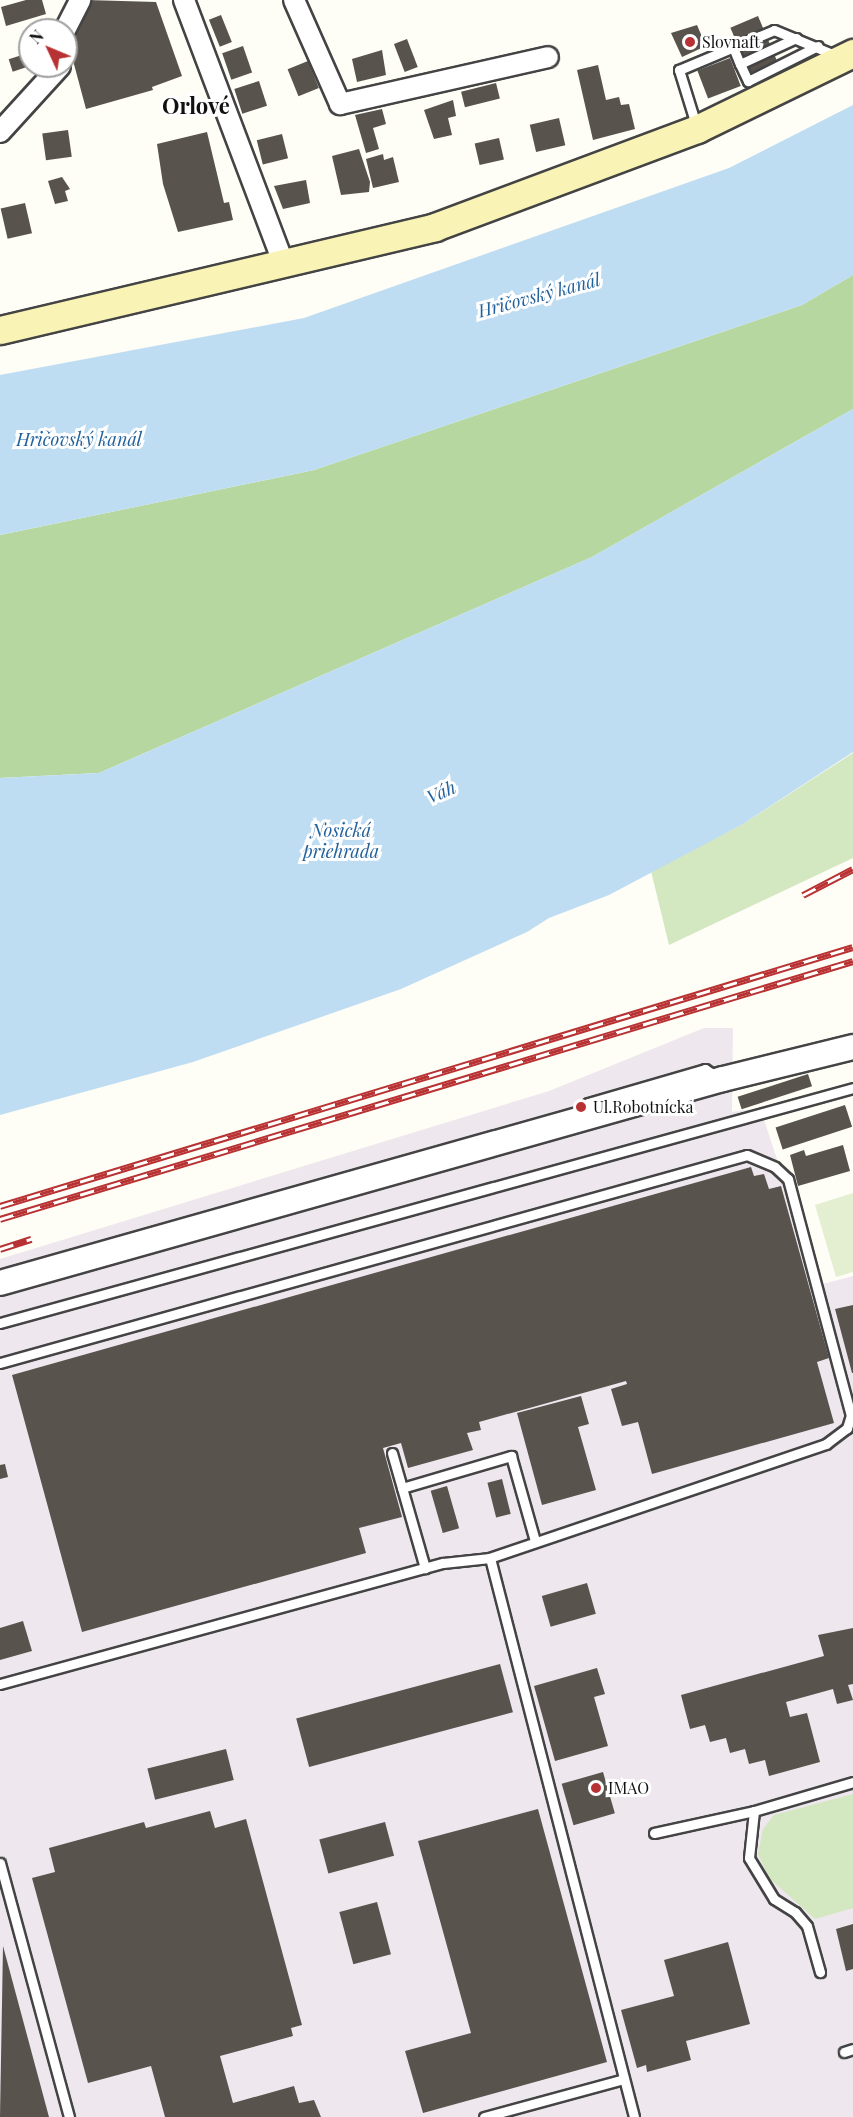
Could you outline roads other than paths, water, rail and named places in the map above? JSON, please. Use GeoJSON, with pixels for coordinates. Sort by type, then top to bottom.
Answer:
{"type":"FeatureCollection","features":[{"type":"Feature","properties":{"kind":"main road"},"geometry":{"type":"LineString","coordinates":[[0,330],[284,265],[435,227],[697,129],[847,56]]}},
{"type":"Feature","properties":{"kind":"street"},"geometry":{"type":"LineString","coordinates":[[71,18],[80,0]]}},
{"type":"Feature","properties":{"kind":"street"},"geometry":{"type":"LineString","coordinates":[[184,0],[284,265]]}},
{"type":"Feature","properties":{"kind":"street"},"geometry":{"type":"LineString","coordinates":[[294,0],[340,104],[548,57]]}},
{"type":"Feature","properties":{"kind":"street"},"geometry":{"type":"LineString","coordinates":[[0,132],[49,78]]}},
{"type":"Feature","properties":{"kind":"street"},"geometry":{"type":"LineString","coordinates":[[0,1282],[723,1079],[853,1047]]}},
{"type":"Feature","properties":{"kind":"lane"},"geometry":{"type":"LineString","coordinates":[[697,129],[679,70],[774,30],[847,56]]}},
{"type":"Feature","properties":{"kind":"lane"},"geometry":{"type":"LineString","coordinates":[[740,64],[796,38]]}},
{"type":"Feature","properties":{"kind":"lane"},"geometry":{"type":"LineString","coordinates":[[733,47],[748,81],[818,46]]}},
{"type":"Feature","properties":{"kind":"lane"},"geometry":{"type":"LineString","coordinates":[[0,1323],[853,1088]]}},
{"type":"Feature","properties":{"kind":"lane"},"geometry":{"type":"LineString","coordinates":[[0,1363],[747,1155],[775,1167],[788,1179],[851,1415],[847,1428],[826,1444],[490,1558],[425,1568],[0,1684]]}},
{"type":"Feature","properties":{"kind":"lane"},"geometry":{"type":"LineString","coordinates":[[392,1453],[425,1568]]}},
{"type":"Feature","properties":{"kind":"lane"},"geometry":{"type":"LineString","coordinates":[[402,1488],[511,1456],[535,1541]]}},
{"type":"Feature","properties":{"kind":"lane"},"geometry":{"type":"LineString","coordinates":[[490,1558],[634,2117]]}},
{"type":"Feature","properties":{"kind":"lane"},"geometry":{"type":"LineString","coordinates":[[654,1833],[754,1811],[853,1782]]}},
{"type":"Feature","properties":{"kind":"lane"},"geometry":{"type":"LineString","coordinates":[[754,1811],[749,1858],[774,1899],[795,1912],[807,1926],[820,1972]]}},
{"type":"Feature","properties":{"kind":"lane"},"geometry":{"type":"LineString","coordinates":[[0,1863],[69,2117]]}},
{"type":"Feature","properties":{"kind":"lane"},"geometry":{"type":"LineString","coordinates":[[484,2117],[515,2113],[624,2079]]}},
{"type":"Feature","properties":{"kind":"water","name":"Hričovský kanál"},"geometry":{"type":"Polygon","coordinates":[[[853,105],[853,275],[802,305],[314,470],[0,535],[0,375],[304,318],[729,168],[853,105]]]}},
{"type":"Feature","properties":{"kind":"water","name":"Nosická priehrada"},"geometry":{"type":"Polygon","coordinates":[[[853,409],[853,752],[743,824],[609,895],[549,918],[527,932],[401,989],[193,1062],[0,1115],[0,778],[99,773],[592,557],[853,409]]]}},
{"type":"Feature","properties":{"kind":"railway"},"geometry":{"type":"LineString","coordinates":[[803,895],[853,869]]}},
{"type":"Feature","properties":{"kind":"railway"},"geometry":{"type":"LineString","coordinates":[[0,1206],[853,947]]}},
{"type":"Feature","properties":{"kind":"railway"},"geometry":{"type":"LineString","coordinates":[[0,1219],[853,961]]}},
{"type":"Feature","properties":{"kind":"railway"},"geometry":{"type":"LineString","coordinates":[[0,1249],[31,1239]]}},
{"type":"Feature","properties":{"kind":"place","name":"Slovnaft"},"geometry":{"type":"Point","coordinates":[690,42]}},
{"type":"Feature","properties":{"kind":"place","name":"Ul.Robotnícka"},"geometry":{"type":"Point","coordinates":[581,1107]}},
{"type":"Feature","properties":{"kind":"place","name":"IMAO"},"geometry":{"type":"Point","coordinates":[596,1788]}},
{"type":"Feature","properties":{"kind":"district","name":"Orlové"},"geometry":{"type":"Point","coordinates":[196,106]}},
{"type":"Feature","properties":{"kind":"water label","name":"Váh"},"geometry":{"type":"Point","coordinates":[441,792]}}]}
